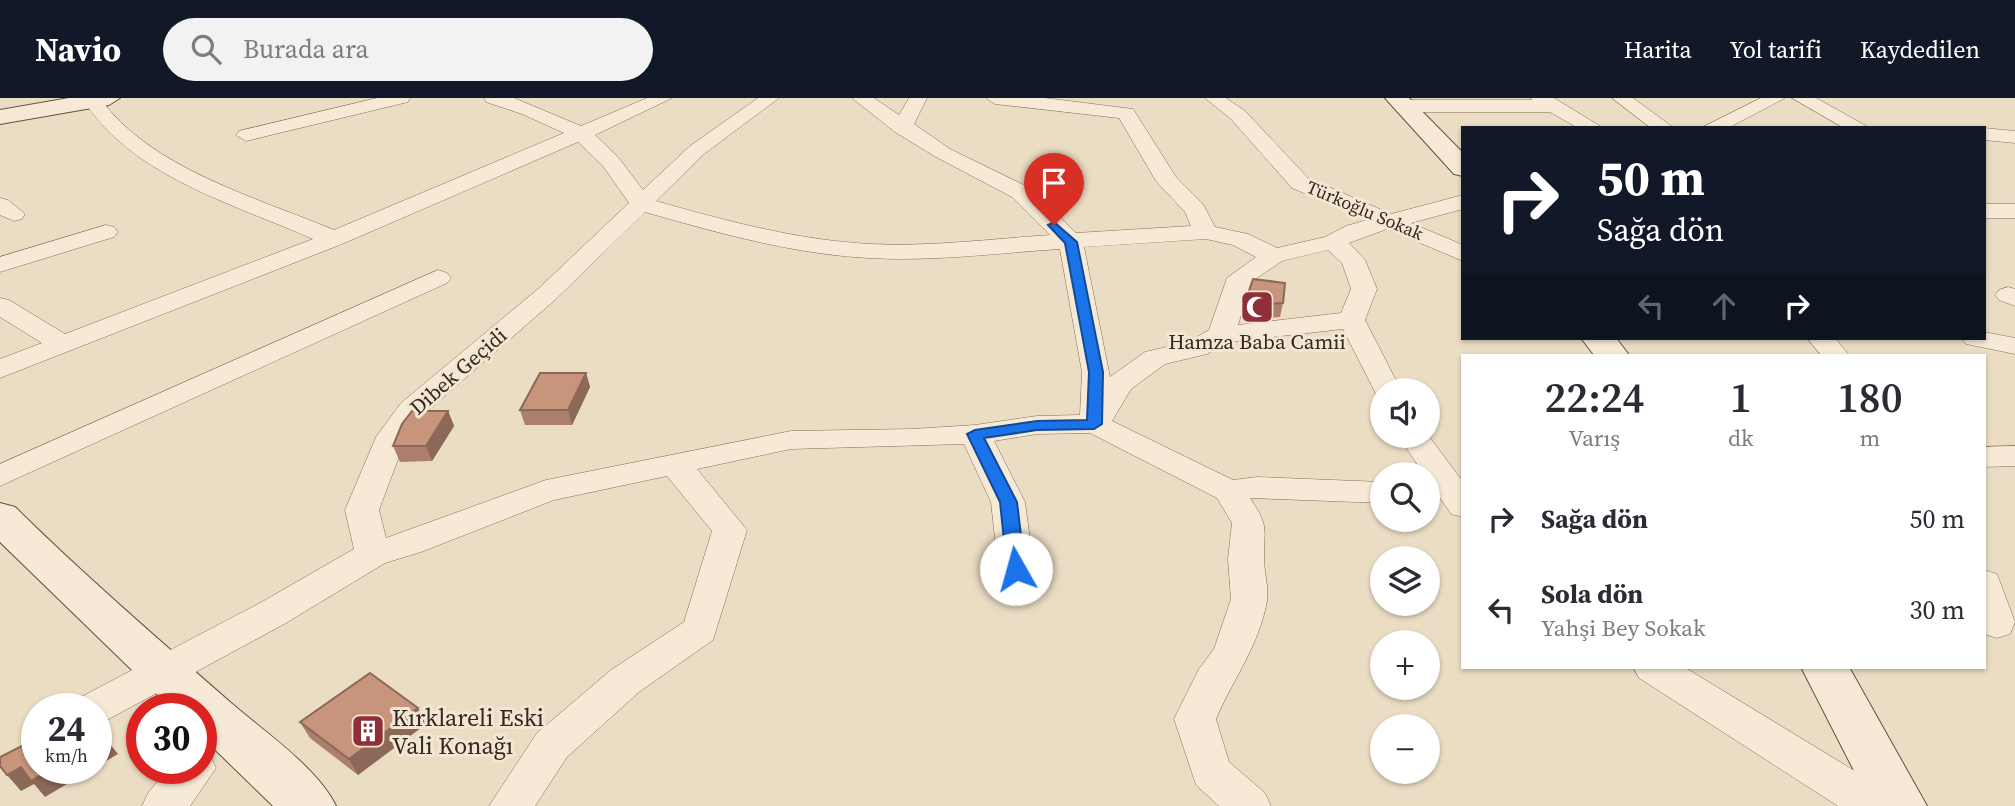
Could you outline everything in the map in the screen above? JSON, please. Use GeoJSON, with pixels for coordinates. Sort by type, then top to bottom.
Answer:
{"type":"FeatureCollection","features":[{"type":"Feature","properties":{"kind":"street"},"geometry":{"type":"LineString","coordinates":[[246,135],[401,98]]}},
{"type":"Feature","properties":{"kind":"street"},"geometry":{"type":"LineString","coordinates":[[498,98],[589,140],[619,172],[641,204],[769,240],[866,252],[950,251],[1206,232],[1240,239],[1274,256]]}},
{"type":"Feature","properties":{"kind":"street"},"geometry":{"type":"LineString","coordinates":[[0,369],[334,239],[663,98]]}},
{"type":"Feature","properties":{"kind":"street","name":"Dibek Geçidi"},"geometry":{"type":"LineString","coordinates":[[373,554],[362,510],[386,447],[412,409],[547,294],[696,150],[769,98]]}},
{"type":"Feature","properties":{"kind":"street"},"geometry":{"type":"LineString","coordinates":[[861,98],[943,153],[1020,192],[1070,242],[1096,372],[1094,424]]}},
{"type":"Feature","properties":{"kind":"street"},"geometry":{"type":"LineString","coordinates":[[902,128],[918,98]]}},
{"type":"Feature","properties":{"kind":"street"},"geometry":{"type":"LineString","coordinates":[[995,98],[1126,113],[1167,181],[1195,209],[1206,232]]}},
{"type":"Feature","properties":{"kind":"street","name":"Türkoğlu Sokak"},"geometry":{"type":"LineString","coordinates":[[1214,98],[1238,115],[1300,183],[1461,253]]}},
{"type":"Feature","properties":{"kind":"street"},"geometry":{"type":"LineString","coordinates":[[1621,98],[1661,126]]}},
{"type":"Feature","properties":{"kind":"street"},"geometry":{"type":"LineString","coordinates":[[1715,126],[1776,98]]}},
{"type":"Feature","properties":{"kind":"street"},"geometry":{"type":"LineString","coordinates":[[1801,98],[1856,126]]}},
{"type":"Feature","properties":{"kind":"street"},"geometry":{"type":"LineString","coordinates":[[0,117],[101,99],[112,130],[153,159],[334,239]]}},
{"type":"Feature","properties":{"kind":"street"},"geometry":{"type":"LineString","coordinates":[[1400,102],[1546,102],[1589,126]]}},
{"type":"Feature","properties":{"kind":"street"},"geometry":{"type":"LineString","coordinates":[[1400,102],[1461,166]]}},
{"type":"Feature","properties":{"kind":"street"},"geometry":{"type":"LineString","coordinates":[[1986,135],[2015,137]]}},
{"type":"Feature","properties":{"kind":"street"},"geometry":{"type":"LineString","coordinates":[[1221,335],[1240,278],[1274,256],[1333,242],[1354,231],[1461,203]]}},
{"type":"Feature","properties":{"kind":"street"},"geometry":{"type":"LineString","coordinates":[[1987,210],[2015,211]]}},
{"type":"Feature","properties":{"kind":"street"},"geometry":{"type":"LineString","coordinates":[[0,265],[106,232]]}},
{"type":"Feature","properties":{"kind":"street"},"geometry":{"type":"LineString","coordinates":[[1333,242],[1353,260],[1364,289],[1352,320],[1381,378]]}},
{"type":"Feature","properties":{"kind":"street"},"geometry":{"type":"LineString","coordinates":[[0,476],[438,278]]}},
{"type":"Feature","properties":{"kind":"street"},"geometry":{"type":"LineString","coordinates":[[0,306],[64,345]]}},
{"type":"Feature","properties":{"kind":"street"},"geometry":{"type":"LineString","coordinates":[[1094,424],[1119,384],[1155,358],[1196,348],[1221,335],[1352,320]]}},
{"type":"Feature","properties":{"kind":"street"},"geometry":{"type":"LineString","coordinates":[[1600,340],[1611,354]]}},
{"type":"Feature","properties":{"kind":"street"},"geometry":{"type":"LineString","coordinates":[[1823,340],[1834,354]]}},
{"type":"Feature","properties":{"kind":"street"},"geometry":{"type":"LineString","coordinates":[[1986,340],[2015,346]]}},
{"type":"Feature","properties":{"kind":"street"},"geometry":{"type":"LineString","coordinates":[[112,699],[273,613],[373,554],[409,544],[546,491],[791,440],[975,434],[1037,425],[1094,424],[1229,491],[1249,523],[1246,559],[1250,599],[1232,654],[1213,680],[1195,719],[1211,772],[1249,806]]}},
{"type":"Feature","properties":{"kind":"street"},"geometry":{"type":"LineString","coordinates":[[975,434],[1008,502],[1019,592]]}},
{"type":"Feature","properties":{"kind":"street"},"geometry":{"type":"LineString","coordinates":[[1420,448],[1453,503]]}},
{"type":"Feature","properties":{"kind":"street"},"geometry":{"type":"LineString","coordinates":[[1986,457],[2015,456]]}},
{"type":"Feature","properties":{"kind":"street"},"geometry":{"type":"LineString","coordinates":[[511,806],[552,745],[625,681],[700,630],[730,530],[675,464]]}},
{"type":"Feature","properties":{"kind":"street"},"geometry":{"type":"LineString","coordinates":[[1229,491],[1256,487],[1370,492]]}},
{"type":"Feature","properties":{"kind":"street"},"geometry":{"type":"LineString","coordinates":[[0,517],[41,559],[164,670],[180,693]]}},
{"type":"Feature","properties":{"kind":"street"},"geometry":{"type":"LineString","coordinates":[[1986,588],[1999,624]]}},
{"type":"Feature","properties":{"kind":"street"},"geometry":{"type":"LineString","coordinates":[[1656,669],[1875,806]]}},
{"type":"Feature","properties":{"kind":"street"},"geometry":{"type":"LineString","coordinates":[[1826,669],[1900,806]]}},
{"type":"Feature","properties":{"kind":"street"},"geometry":{"type":"LineString","coordinates":[[217,745],[309,806]]}},
{"type":"Feature","properties":{"kind":"street"},"geometry":{"type":"LineString","coordinates":[[164,806],[182,784]]}},
{"type":"Feature","properties":{"kind":"building"},"geometry":{"type":"Polygon","coordinates":[[[1253,279],[1285,283],[1283,303],[1244,306],[1253,279]]]}},
{"type":"Feature","properties":{"kind":"building"},"geometry":{"type":"Polygon","coordinates":[[[540,373],[586,373],[568,410],[520,410],[540,373]]]}},
{"type":"Feature","properties":{"kind":"building"},"geometry":{"type":"Polygon","coordinates":[[[412,411],[448,411],[426,446],[393,446],[402,424],[412,411]]]}},
{"type":"Feature","properties":{"kind":"building"},"geometry":{"type":"Polygon","coordinates":[[[370,673],[418,708],[349,759],[300,722],[370,673]]]}},
{"type":"Feature","properties":{"kind":"building"},"geometry":{"type":"Polygon","coordinates":[[[21,746],[21,767],[7,775],[0,766],[0,757],[21,746]]]}},
{"type":"Feature","properties":{"kind":"place","name":"Hamza Baba Camii"},"geometry":{"type":"Point","coordinates":[1257,307]}},
{"type":"Feature","properties":{"kind":"place","name":"Kırklareli Eski Vali Konağı"},"geometry":{"type":"Point","coordinates":[368,731]}},
{"type":"Feature","properties":{"kind":"route"},"geometry":{"type":"LineString","coordinates":[[1016,569],[1008,502],[975,434],[1037,425],[1094,424],[1096,372],[1070,242],[1054,225]]}}]}
